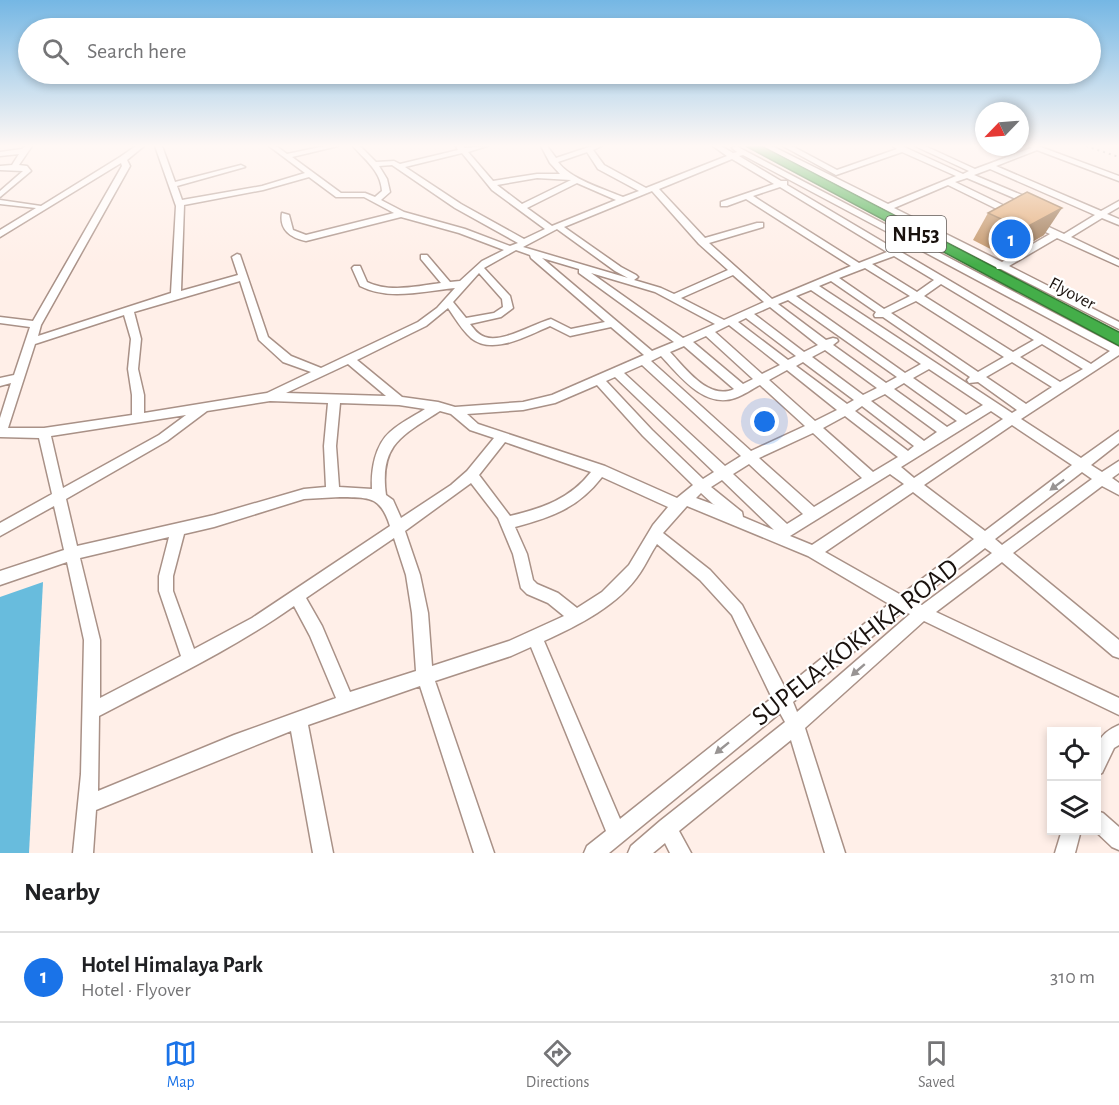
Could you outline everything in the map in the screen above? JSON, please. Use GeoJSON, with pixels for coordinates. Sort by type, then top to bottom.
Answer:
{"type":"FeatureCollection","features":[{"type":"Feature","properties":{"kind":"highway","name":"Flyover"},"geometry":{"type":"LineString","coordinates":[[809,186],[1119,348]]}},
{"type":"Feature","properties":{"kind":"highway","name":"Flyover"},"geometry":{"type":"LineString","coordinates":[[839,186],[1119,331]]}},
{"type":"Feature","properties":{"kind":"street"},"geometry":{"type":"LineString","coordinates":[[0,228],[69,186]]}},
{"type":"Feature","properties":{"kind":"street"},"geometry":{"type":"LineString","coordinates":[[0,234],[79,186]]}},
{"type":"Feature","properties":{"kind":"street"},"geometry":{"type":"LineString","coordinates":[[115,186],[36,325],[1,433],[44,433],[270,397],[399,401],[438,405],[455,411],[474,427],[600,470],[678,505]]}},
{"type":"Feature","properties":{"kind":"street"},"geometry":{"type":"LineString","coordinates":[[173,186],[179,203],[180,234],[176,295]]}},
{"type":"Feature","properties":{"kind":"street"},"geometry":{"type":"LineString","coordinates":[[179,203],[271,186]]}},
{"type":"Feature","properties":{"kind":"street"},"geometry":{"type":"LineString","coordinates":[[327,186],[339,195],[365,195],[401,214],[519,247],[658,290]]}},
{"type":"Feature","properties":{"kind":"street"},"geometry":{"type":"LineString","coordinates":[[376,200],[384,194],[386,186]]}},
{"type":"Feature","properties":{"kind":"street"},"geometry":{"type":"LineString","coordinates":[[428,186],[519,247],[614,323],[748,458],[813,515]]}},
{"type":"Feature","properties":{"kind":"street"},"geometry":{"type":"LineString","coordinates":[[493,186],[521,208],[618,268],[726,323],[907,457]]}},
{"type":"Feature","properties":{"kind":"street"},"geometry":{"type":"LineString","coordinates":[[521,208],[559,186]]}},
{"type":"Feature","properties":{"kind":"street"},"geometry":{"type":"LineString","coordinates":[[590,186],[622,200]]}},
{"type":"Feature","properties":{"kind":"street"},"geometry":{"type":"LineString","coordinates":[[643,186],[650,189],[702,242],[771,303],[947,433]]}},
{"type":"Feature","properties":{"kind":"street"},"geometry":{"type":"LineString","coordinates":[[270,397],[422,324],[441,310],[479,268],[555,227],[657,186]]}},
{"type":"Feature","properties":{"kind":"street"},"geometry":{"type":"LineString","coordinates":[[724,204],[776,186]]}},
{"type":"Feature","properties":{"kind":"street"},"geometry":{"type":"LineString","coordinates":[[784,186],[1091,369]]}},
{"type":"Feature","properties":{"kind":"street"},"geometry":{"type":"LineString","coordinates":[[808,186],[1119,348],[1091,369],[1060,387],[813,552]]}},
{"type":"Feature","properties":{"kind":"street"},"geometry":{"type":"LineString","coordinates":[[843,186],[1119,326]]}},
{"type":"Feature","properties":{"kind":"street"},"geometry":{"type":"LineString","coordinates":[[886,208],[939,186]]}},
{"type":"Feature","properties":{"kind":"street"},"geometry":{"type":"LineString","coordinates":[[956,186],[1018,215]]}},
{"type":"Feature","properties":{"kind":"street"},"geometry":{"type":"LineString","coordinates":[[995,186],[1043,206]]}},
{"type":"Feature","properties":{"kind":"street"},"geometry":{"type":"LineString","coordinates":[[1037,186],[1119,222]]}},
{"type":"Feature","properties":{"kind":"street"},"geometry":{"type":"LineString","coordinates":[[747,196],[918,296],[1060,387]]}},
{"type":"Feature","properties":{"kind":"street"},"geometry":{"type":"LineString","coordinates":[[0,202],[37,206]]}},
{"type":"Feature","properties":{"kind":"street"},"geometry":{"type":"LineString","coordinates":[[1061,208],[1073,202]]}},
{"type":"Feature","properties":{"kind":"street"},"geometry":{"type":"LineString","coordinates":[[1000,267],[1119,203]]}},
{"type":"Feature","properties":{"kind":"street"},"geometry":{"type":"LineString","coordinates":[[834,216],[851,208]]}},
{"type":"Feature","properties":{"kind":"street"},"geometry":{"type":"LineString","coordinates":[[285,215],[290,231],[306,238],[401,214]]}},
{"type":"Feature","properties":{"kind":"street"},"geometry":{"type":"LineString","coordinates":[[1028,220],[1119,263]]}},
{"type":"Feature","properties":{"kind":"street"},"geometry":{"type":"LineString","coordinates":[[702,242],[760,225]]}},
{"type":"Feature","properties":{"kind":"street"},"geometry":{"type":"LineString","coordinates":[[455,411],[523,406],[555,399],[861,264],[916,243]]}},
{"type":"Feature","properties":{"kind":"street"},"geometry":{"type":"LineString","coordinates":[[237,257],[263,338],[287,359],[322,372]]}},
{"type":"Feature","properties":{"kind":"street"},"geometry":{"type":"LineString","coordinates":[[424,257],[447,285]]}},
{"type":"Feature","properties":{"kind":"street"},"geometry":{"type":"LineString","coordinates":[[574,265],[683,341],[742,390]]}},
{"type":"Feature","properties":{"kind":"street"},"geometry":{"type":"LineString","coordinates":[[357,267],[363,284],[372,289],[387,291],[463,284]]}},
{"type":"Feature","properties":{"kind":"street"},"geometry":{"type":"LineString","coordinates":[[464,321],[497,315],[508,308],[507,298],[479,268]]}},
{"type":"Feature","properties":{"kind":"street"},"geometry":{"type":"LineString","coordinates":[[674,298],[735,270]]}},
{"type":"Feature","properties":{"kind":"street"},"geometry":{"type":"LineString","coordinates":[[31,342],[243,276]]}},
{"type":"Feature","properties":{"kind":"street"},"geometry":{"type":"LineString","coordinates":[[831,277],[1026,410]]}},
{"type":"Feature","properties":{"kind":"street"},"geometry":{"type":"LineString","coordinates":[[864,322],[918,296],[940,280]]}},
{"type":"Feature","properties":{"kind":"street"},"geometry":{"type":"LineString","coordinates":[[812,286],[1119,490]]}},
{"type":"Feature","properties":{"kind":"street"},"geometry":{"type":"LineString","coordinates":[[788,296],[966,421]]}},
{"type":"Feature","properties":{"kind":"street"},"geometry":{"type":"LineString","coordinates":[[448,302],[475,336],[487,340],[510,338],[551,322],[570,333],[614,323]]}},
{"type":"Feature","properties":{"kind":"street"},"geometry":{"type":"LineString","coordinates":[[128,310],[136,339],[133,369],[138,395],[138,418]]}},
{"type":"Feature","properties":{"kind":"street"},"geometry":{"type":"LineString","coordinates":[[747,314],[924,447]]}},
{"type":"Feature","properties":{"kind":"street"},"geometry":{"type":"LineString","coordinates":[[0,320],[36,325]]}},
{"type":"Feature","properties":{"kind":"street"},"geometry":{"type":"LineString","coordinates":[[707,331],[872,479]]}},
{"type":"Feature","properties":{"kind":"street"},"geometry":{"type":"LineString","coordinates":[[663,351],[705,392],[724,397],[742,390],[785,365],[845,336]]}},
{"type":"Feature","properties":{"kind":"street"},"geometry":{"type":"LineString","coordinates":[[961,387],[1041,340]]}},
{"type":"Feature","properties":{"kind":"street"},"geometry":{"type":"LineString","coordinates":[[349,359],[399,401]]}},
{"type":"Feature","properties":{"kind":"street"},"geometry":{"type":"LineString","coordinates":[[678,505],[700,487],[748,458],[815,427],[928,365]]}},
{"type":"Feature","properties":{"kind":"street"},"geometry":{"type":"LineString","coordinates":[[616,371],[782,535]]}},
{"type":"Feature","properties":{"kind":"street"},"geometry":{"type":"LineString","coordinates":[[0,382],[19,378]]}},
{"type":"Feature","properties":{"kind":"street"},"geometry":{"type":"LineString","coordinates":[[598,379],[649,437],[700,487],[747,525]]}},
{"type":"Feature","properties":{"kind":"street"},"geometry":{"type":"LineString","coordinates":[[333,492],[330,446],[334,400]]}},
{"type":"Feature","properties":{"kind":"street"},"geometry":{"type":"LineString","coordinates":[[380,497],[377,477],[389,442],[393,436],[438,405]]}},
{"type":"Feature","properties":{"kind":"street"},"geometry":{"type":"LineString","coordinates":[[782,535],[990,406]]}},
{"type":"Feature","properties":{"kind":"street"},"geometry":{"type":"LineString","coordinates":[[0,530],[58,495],[163,438],[205,407]]}},
{"type":"Feature","properties":{"kind":"street"},"geometry":{"type":"LineString","coordinates":[[44,433],[92,640],[88,804],[83,853]]}},
{"type":"Feature","properties":{"kind":"street","name":"SUPELA-KOKHKA ROAD"},"geometry":{"type":"LineString","coordinates":[[594,853],[902,603],[1119,435]]}},
{"type":"Feature","properties":{"kind":"street"},"geometry":{"type":"LineString","coordinates":[[91,711],[257,623],[297,597],[434,504],[472,475],[501,438]]}},
{"type":"Feature","properties":{"kind":"street"},"geometry":{"type":"LineString","coordinates":[[638,853],[795,725],[924,612],[1119,465]]}},
{"type":"Feature","properties":{"kind":"street"},"geometry":{"type":"LineString","coordinates":[[891,467],[1002,553],[1119,650]]}},
{"type":"Feature","properties":{"kind":"street"},"geometry":{"type":"LineString","coordinates":[[507,523],[548,512],[575,500],[587,489],[600,470]]}},
{"type":"Feature","properties":{"kind":"street"},"geometry":{"type":"LineString","coordinates":[[472,475],[493,500],[507,523],[520,554],[526,583],[532,589],[553,598],[576,617]]}},
{"type":"Feature","properties":{"kind":"street"},"geometry":{"type":"LineString","coordinates":[[0,578],[71,554],[214,521],[294,497],[333,492],[369,494],[380,497],[388,504],[413,575],[420,613],[424,676],[484,853]]}},
{"type":"Feature","properties":{"kind":"street"},"geometry":{"type":"LineString","coordinates":[[88,804],[297,720],[511,648],[576,617],[607,597],[634,570],[655,534],[685,499],[747,525],[782,535],[902,603],[1119,707]]}},
{"type":"Feature","properties":{"kind":"street"},"geometry":{"type":"LineString","coordinates":[[178,529],[166,576],[166,591],[190,660]]}},
{"type":"Feature","properties":{"kind":"street"},"geometry":{"type":"LineString","coordinates":[[655,534],[705,574],[737,610],[795,725],[835,853]]}},
{"type":"Feature","properties":{"kind":"street"},"geometry":{"type":"LineString","coordinates":[[297,597],[316,631],[346,702]]}},
{"type":"Feature","properties":{"kind":"street"},"geometry":{"type":"LineString","coordinates":[[535,637],[617,834]]}},
{"type":"Feature","properties":{"kind":"street"},"geometry":{"type":"LineString","coordinates":[[297,720],[323,853]]}},
{"type":"Feature","properties":{"kind":"street"},"geometry":{"type":"LineString","coordinates":[[1101,757],[1108,742],[1119,734]]}},
{"type":"Feature","properties":{"kind":"street"},"geometry":{"type":"LineString","coordinates":[[1101,824],[1119,840]]}},
{"type":"Feature","properties":{"kind":"street"},"geometry":{"type":"LineString","coordinates":[[667,828],[681,853]]}},
{"type":"Feature","properties":{"kind":"street"},"geometry":{"type":"LineString","coordinates":[[1065,853],[1071,835]]}},
{"type":"Feature","properties":{"kind":"water"},"geometry":{"type":"Polygon","coordinates":[[[43,582],[29,853],[0,853],[0,597],[43,582]]]}},
{"type":"Feature","properties":{"kind":"building"},"geometry":{"type":"Polygon","coordinates":[[[1027,192],[1062,208],[1023,229],[988,213],[1027,192]]]}},
{"type":"Feature","properties":{"kind":"place","name":"Hotel Himalaya Park"},"geometry":{"type":"Point","coordinates":[1011,239]}}]}
